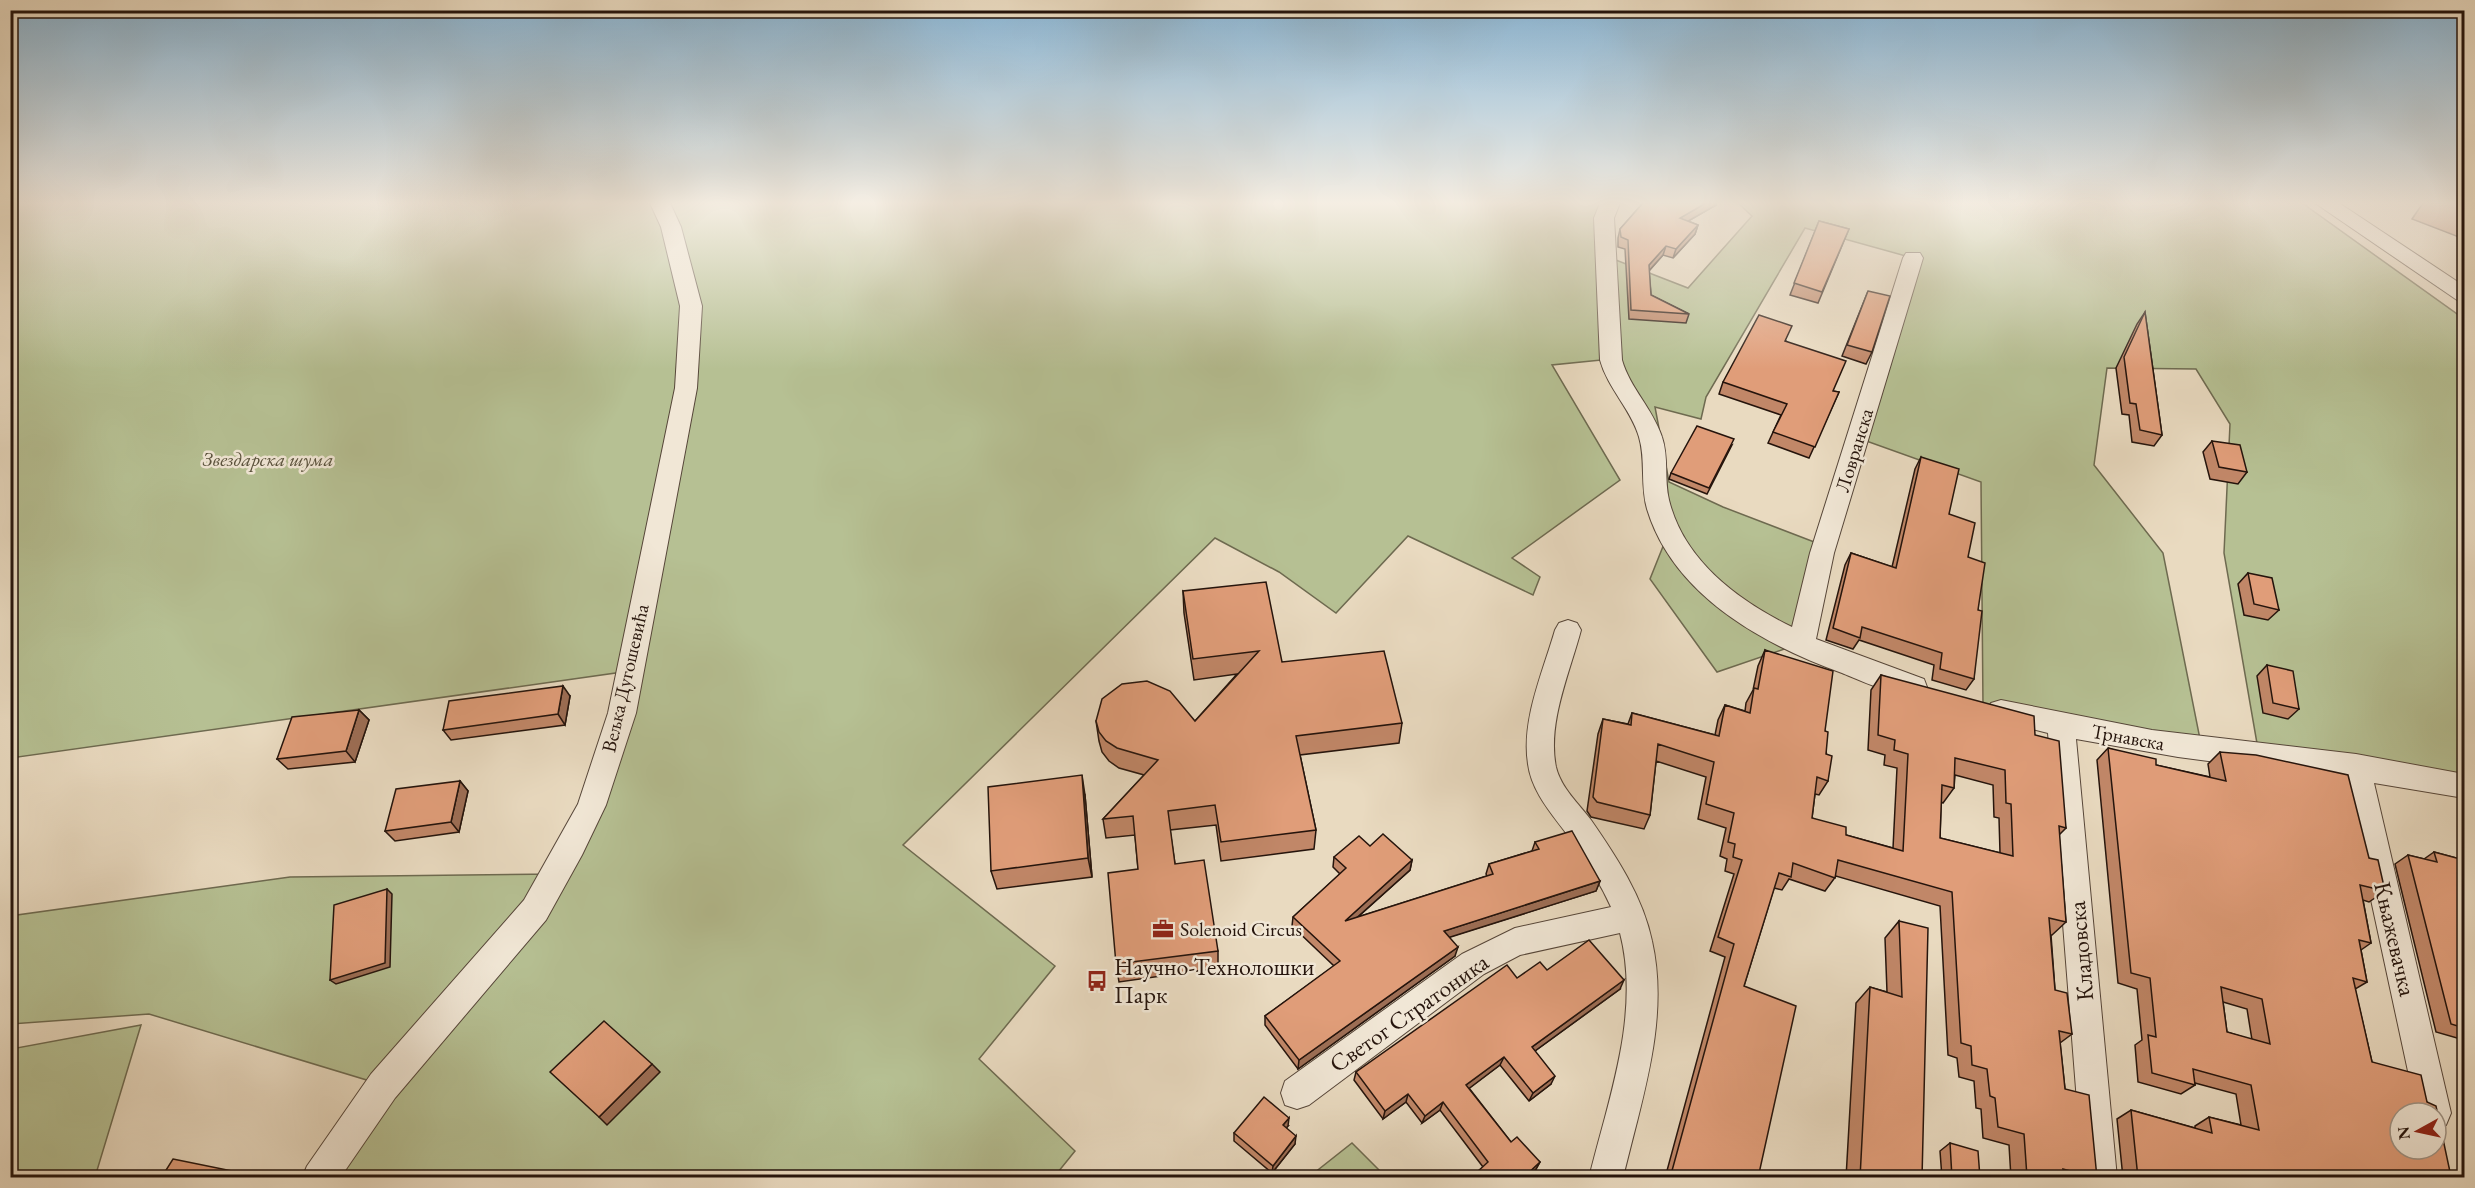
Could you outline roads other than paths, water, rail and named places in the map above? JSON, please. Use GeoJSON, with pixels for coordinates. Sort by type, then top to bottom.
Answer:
{"type":"FeatureCollection","features":[{"type":"Feature","properties":{"kind":"street","name":"Вељка Дугошевића"},"geometry":{"type":"LineString","coordinates":[[319,1178],[383,1086],[535,910],[572,846],[592,805],[622,713],[686,388],[691,306],[679,258]]}},
{"type":"Feature","properties":{"kind":"street"},"geometry":{"type":"LineString","coordinates":[[1606,258],[1611,359],[1622,388],[1651,436],[1655,452],[1653,480],[1657,500],[1668,534],[1689,567],[1723,599],[1802,644],[1859,670],[1941,694]]}},
{"type":"Feature","properties":{"kind":"street","name":"Ловранска"},"geometry":{"type":"LineString","coordinates":[[1802,644],[1822,553],[1913,258]]}},
{"type":"Feature","properties":{"kind":"street"},"geometry":{"type":"LineString","coordinates":[[2409,258],[2464,295]]}},
{"type":"Feature","properties":{"kind":"street"},"geometry":{"type":"LineString","coordinates":[[1568,630],[1540,738],[1542,767],[1551,788],[1594,848],[1629,916],[1637,940],[1642,973],[1642,1012],[1606,1178]]}},
{"type":"Feature","properties":{"kind":"street","name":"Трнавска"},"geometry":{"type":"LineString","coordinates":[[1972,703],[2061,725],[2202,749],[2356,766],[2464,786]]}},
{"type":"Feature","properties":{"kind":"street","name":"Кладовска"},"geometry":{"type":"LineString","coordinates":[[2061,725],[2100,1178]]}},
{"type":"Feature","properties":{"kind":"street","name":"Књажевачка"},"geometry":{"type":"LineString","coordinates":[[2356,766],[2431,1101]]}},
{"type":"Feature","properties":{"kind":"street","name":"Светог Стратоника"},"geometry":{"type":"LineString","coordinates":[[1297,1093],[1473,964],[1515,942],[1629,916]]}},
{"type":"Feature","properties":{"kind":"place","name":"Solenoid Circus"},"geometry":{"type":"Point","coordinates":[1163,929]}},
{"type":"Feature","properties":{"kind":"place","name":"Научно-Технолошки Парк"},"geometry":{"type":"Point","coordinates":[1097,981]}},
{"type":"Feature","properties":{"kind":"park label","name":"Звездарска шума"},"geometry":{"type":"Point","coordinates":[268,459]}}]}
